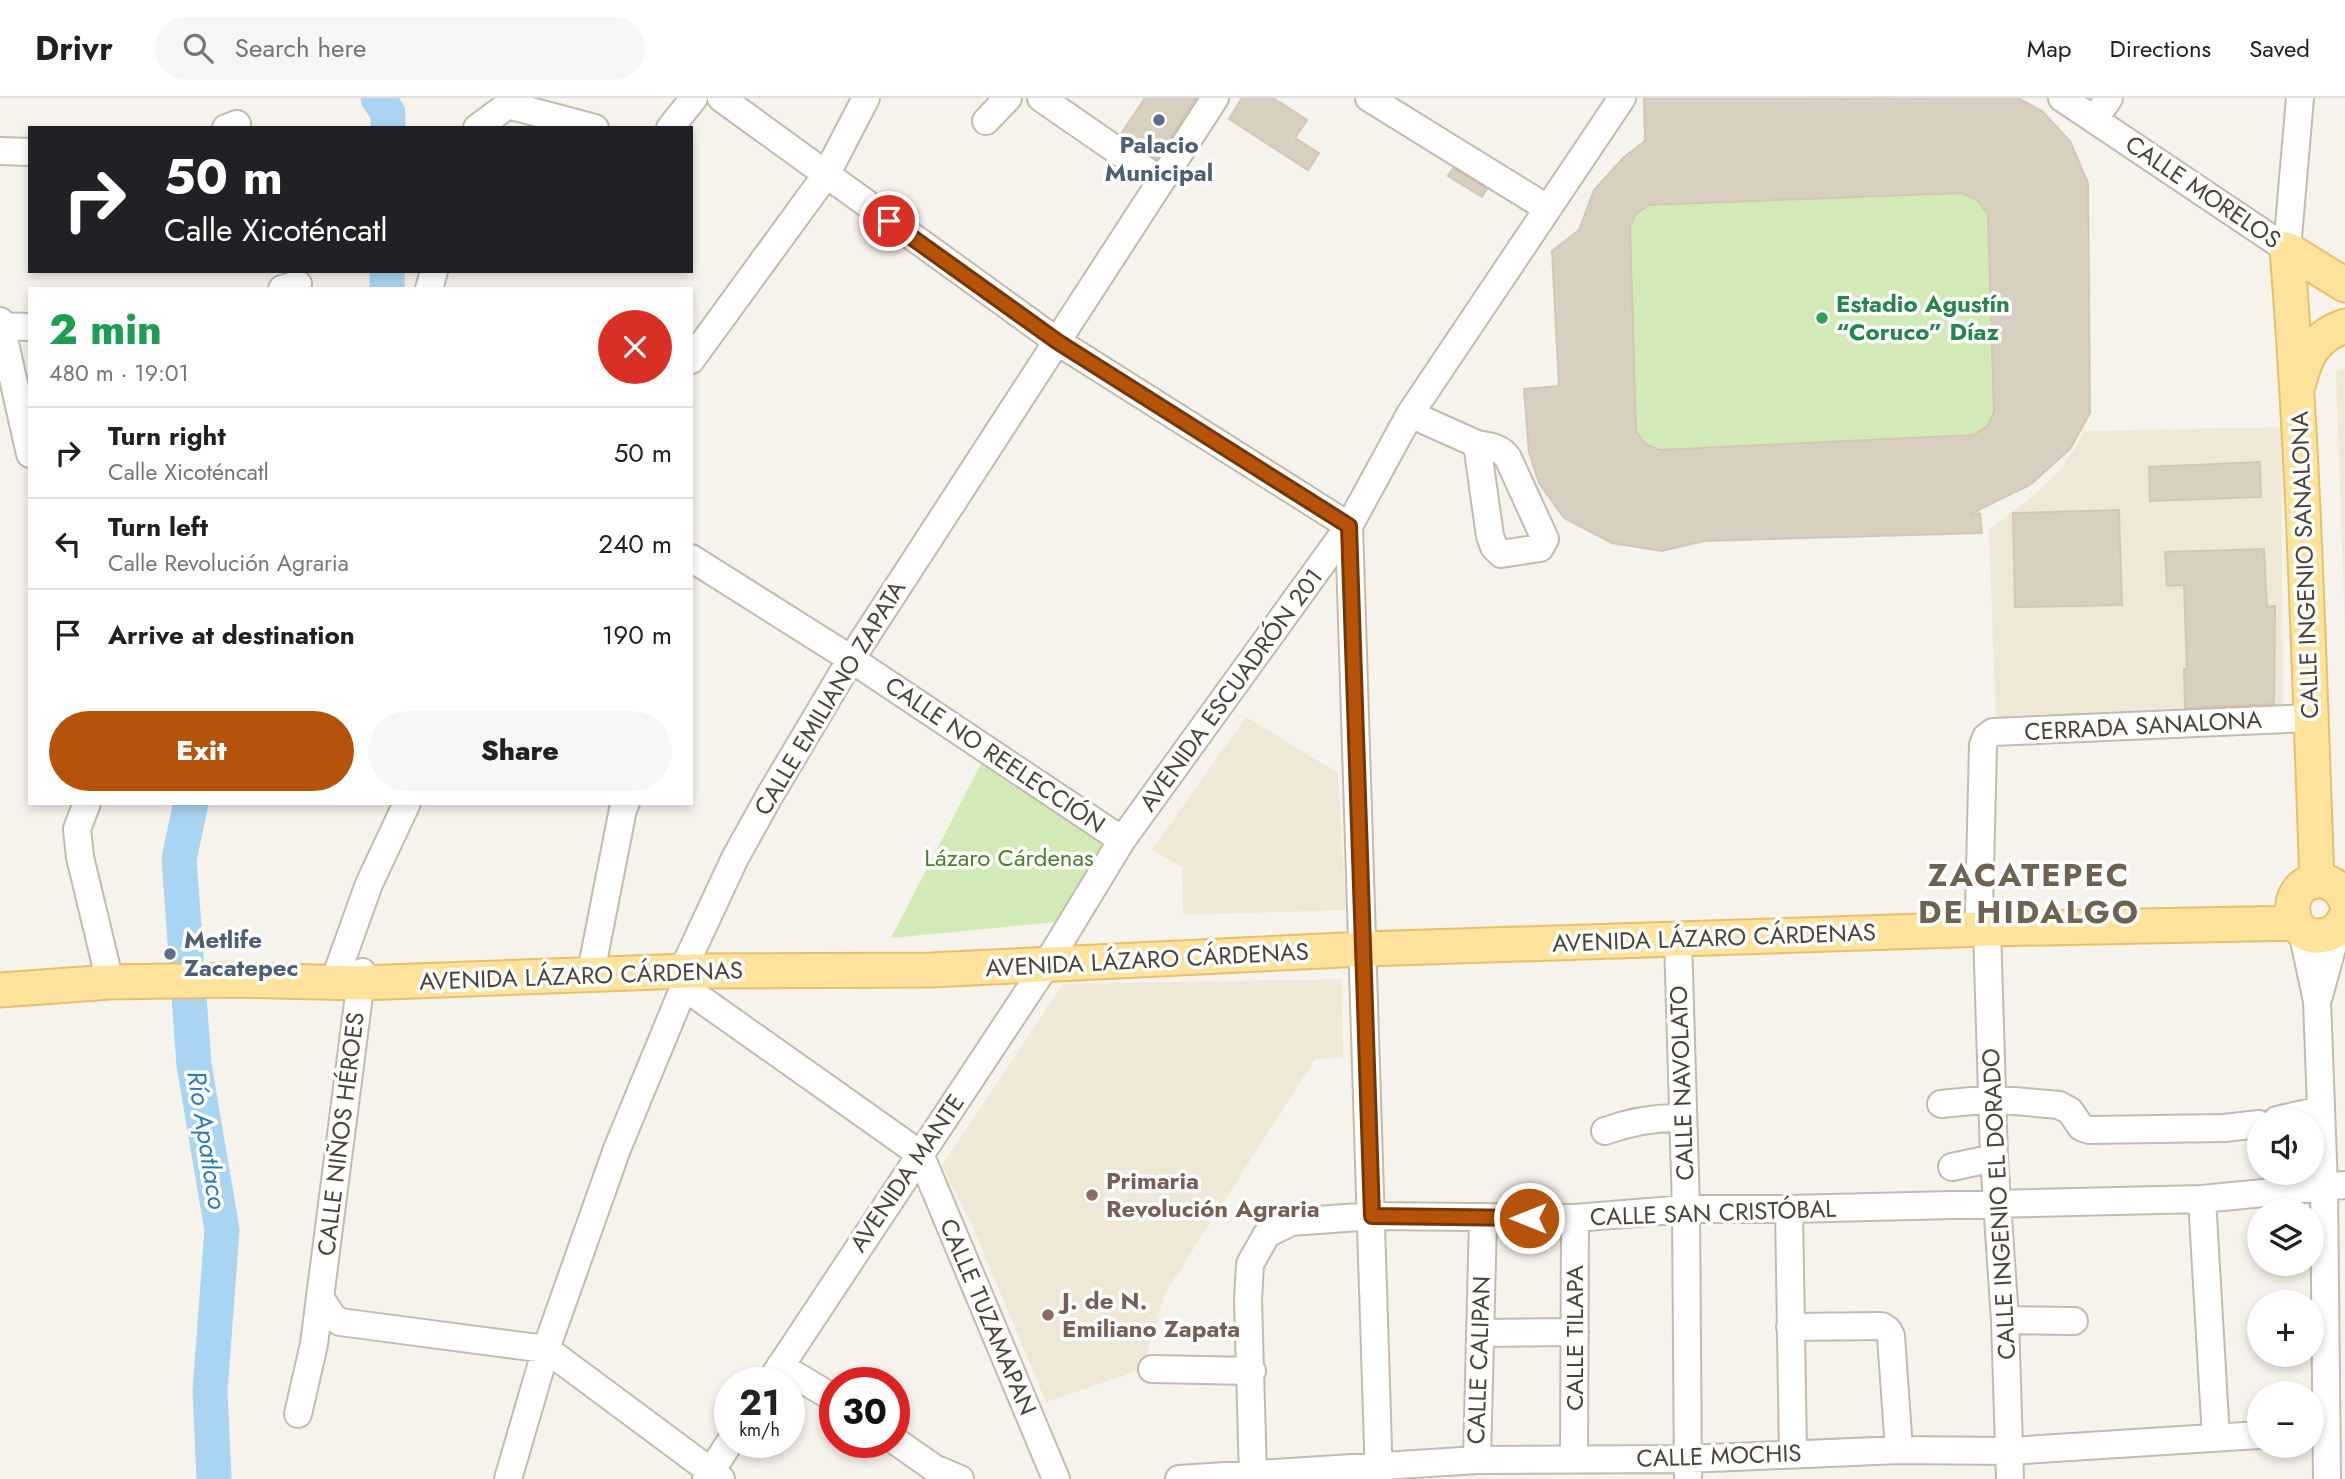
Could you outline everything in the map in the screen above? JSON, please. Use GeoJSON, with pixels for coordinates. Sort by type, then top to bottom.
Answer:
{"type":"FeatureCollection","features":[{"type":"Feature","properties":{"kind":"main road","name":"CALLE MORELOS"},"geometry":{"type":"LineString","coordinates":[[2287,249],[2345,285]]}},
{"type":"Feature","properties":{"kind":"main road","name":"CALLE INGENIO SANALONA"},"geometry":{"type":"LineString","coordinates":[[2287,249],[2298,385],[2307,556],[2311,718],[2325,908]]}},
{"type":"Feature","properties":{"kind":"main road"},"geometry":{"type":"LineString","coordinates":[[2298,385],[2305,360],[2314,346],[2331,331],[2345,326]]}},
{"type":"Feature","properties":{"kind":"main road","name":"AVENIDA LÁZARO CÁRDENAS"},"geometry":{"type":"LineString","coordinates":[[0,977],[233,975],[349,978],[685,973],[1363,941],[2325,908]]}},
{"type":"Feature","properties":{"kind":"main road","name":"AVENIDA LÁZARO CÁRDENAS"},"geometry":{"type":"LineString","coordinates":[[1363,941],[1678,939],[1838,925]]}},
{"type":"Feature","properties":{"kind":"main road","name":"AVENIDA LÁZARO CÁRDENAS"},"geometry":{"type":"LineString","coordinates":[[349,978],[593,962],[685,973]]}},
{"type":"Feature","properties":{"kind":"main road","name":"AVENIDA LÁZARO CÁRDENAS"},"geometry":{"type":"LineString","coordinates":[[0,989],[118,977]]}},
{"type":"Feature","properties":{"kind":"street"},"geometry":{"type":"LineString","coordinates":[[672,126],[694,98]]}},
{"type":"Feature","properties":{"kind":"street"},"geometry":{"type":"LineString","coordinates":[[721,98],[1058,342],[1349,526],[1379,1472]]}},
{"type":"Feature","properties":{"kind":"street"},"geometry":{"type":"LineString","coordinates":[[693,357],[826,175],[866,98]]}},
{"type":"Feature","properties":{"kind":"street"},"geometry":{"type":"LineString","coordinates":[[986,121],[1008,98]]}},
{"type":"Feature","properties":{"kind":"street"},"geometry":{"type":"LineString","coordinates":[[1041,98],[1161,181]]}},
{"type":"Feature","properties":{"kind":"street","name":"CALLE EMILIANO ZAPATA"},"geometry":{"type":"LineString","coordinates":[[508,1479],[546,1349],[617,1149],[685,973],[740,848],[851,659],[1215,98]]}},
{"type":"Feature","properties":{"kind":"street"},"geometry":{"type":"LineString","coordinates":[[1369,98],[1547,208]]}},
{"type":"Feature","properties":{"kind":"street","name":"AVENIDA ESCUADRÓN 201"},"geometry":{"type":"LineString","coordinates":[[1051,956],[1122,840],[1349,526],[1410,414],[1622,98]]}},
{"type":"Feature","properties":{"kind":"street"},"geometry":{"type":"LineString","coordinates":[[2287,249],[2300,98]]}},
{"type":"Feature","properties":{"kind":"street"},"geometry":{"type":"LineString","coordinates":[[479,126],[510,101],[589,126]]}},
{"type":"Feature","properties":{"kind":"street","name":"CALLE MORELOS"},"geometry":{"type":"LineString","coordinates":[[2084,104],[2287,249]]}},
{"type":"Feature","properties":{"kind":"street"},"geometry":{"type":"LineString","coordinates":[[0,151],[28,152]]}},
{"type":"Feature","properties":{"kind":"street"},"geometry":{"type":"LineString","coordinates":[[28,327],[1,324],[28,445]]}},
{"type":"Feature","properties":{"kind":"street"},"geometry":{"type":"LineString","coordinates":[[1410,414],[1477,444]]}},
{"type":"Feature","properties":{"kind":"street","name":"CALLE NO REELECCIÓN"},"geometry":{"type":"LineString","coordinates":[[693,559],[851,659],[1122,840]]}},
{"type":"Feature","properties":{"kind":"street","name":"CERRADA SANALONA"},"geometry":{"type":"LineString","coordinates":[[1983,745],[1986,737],[1993,732],[2311,718]]}},
{"type":"Feature","properties":{"kind":"street","name":"CALLE INGENIO EL DORADO"},"geometry":{"type":"LineString","coordinates":[[1983,745],[1983,920],[2005,1320],[2010,1479]]}},
{"type":"Feature","properties":{"kind":"street"},"geometry":{"type":"LineString","coordinates":[[87,805],[77,829],[80,857],[118,977]]}},
{"type":"Feature","properties":{"kind":"street","name":"CALLE NIÑOS HÉROES"},"geometry":{"type":"LineString","coordinates":[[298,1414],[313,1353],[320,1297],[349,978],[369,884],[406,805]]}},
{"type":"Feature","properties":{"kind":"street"},"geometry":{"type":"LineString","coordinates":[[593,962],[625,805]]}},
{"type":"Feature","properties":{"kind":"street","name":"CALLE INGENIO SANALONA"},"geometry":{"type":"LineString","coordinates":[[2321,1108],[2317,1001],[2325,908]]}},
{"type":"Feature","properties":{"kind":"street","name":"CALLE NAVOLATO"},"geometry":{"type":"LineString","coordinates":[[1678,939],[1686,1209],[1688,1469]]}},
{"type":"Feature","properties":{"kind":"street","name":"AVENIDA MANTE"},"geometry":{"type":"LineString","coordinates":[[780,1367],[1051,956]]}},
{"type":"Feature","properties":{"kind":"street"},"geometry":{"type":"LineString","coordinates":[[685,973],[920,1154]]}},
{"type":"Feature","properties":{"kind":"street"},"geometry":{"type":"LineString","coordinates":[[1941,1104],[1992,1099],[2059,1105],[2070,1111],[2081,1127],[2089,1130],[2247,1125]]}},
{"type":"Feature","properties":{"kind":"street"},"geometry":{"type":"LineString","coordinates":[[1605,1131],[1651,1118],[1684,1118]]}},
{"type":"Feature","properties":{"kind":"street","name":"CALLE INGENIO SANALONA"},"geometry":{"type":"LineString","coordinates":[[2322,1381],[2334,1186],[2324,1128]]}},
{"type":"Feature","properties":{"kind":"street","name":"CALLE TUZAMAPAN"},"geometry":{"type":"LineString","coordinates":[[920,1154],[1056,1479]]}},
{"type":"Feature","properties":{"kind":"street"},"geometry":{"type":"LineString","coordinates":[[1952,1167],[1994,1158]]}},
{"type":"Feature","properties":{"kind":"street","name":"CALLE SAN CRISTÓBAL"},"geometry":{"type":"LineString","coordinates":[[1253,1476],[1248,1300],[1250,1264],[1267,1234],[1291,1222],[1372,1216],[1575,1217],[1686,1209],[2202,1199],[2334,1186]]}},
{"type":"Feature","properties":{"kind":"street"},"geometry":{"type":"LineString","coordinates":[[2202,1199],[2216,1438]]}},
{"type":"Feature","properties":{"kind":"street"},"geometry":{"type":"LineString","coordinates":[[1789,1209],[1793,1454]]}},
{"type":"Feature","properties":{"kind":"street","name":"CALLE TILAPA"},"geometry":{"type":"LineString","coordinates":[[1574,1458],[1575,1217]]}},
{"type":"Feature","properties":{"kind":"street","name":"CALLE CALIPAN"},"geometry":{"type":"LineString","coordinates":[[1477,1460],[1483,1218]]}},
{"type":"Feature","properties":{"kind":"street"},"geometry":{"type":"LineString","coordinates":[[320,1297],[332,1316],[340,1322],[546,1349],[713,1477],[722,1458]]}},
{"type":"Feature","properties":{"kind":"street"},"geometry":{"type":"LineString","coordinates":[[2005,1320],[2074,1321]]}},
{"type":"Feature","properties":{"kind":"street"},"geometry":{"type":"LineString","coordinates":[[1790,1327],[1882,1326],[1888,1330],[1891,1336],[1899,1451]]}},
{"type":"Feature","properties":{"kind":"street"},"geometry":{"type":"LineString","coordinates":[[1480,1334],[1575,1332]]}},
{"type":"Feature","properties":{"kind":"street"},"geometry":{"type":"LineString","coordinates":[[1152,1369],[1252,1371]]}},
{"type":"Feature","properties":{"kind":"street","name":"CALLE MOCHIS"},"geometry":{"type":"LineString","coordinates":[[1180,1479],[1379,1472],[1477,1460],[1574,1458],[1688,1469],[1793,1454],[2010,1451],[2247,1436]]}},
{"type":"Feature","properties":{"kind":"street"},"geometry":{"type":"LineString","coordinates":[[910,1442],[934,1468],[960,1479]]}},
{"type":"Feature","properties":{"kind":"street","name":"CALLE INGENIO SANALONA"},"geometry":{"type":"LineString","coordinates":[[2323,1458],[2327,1479]]}},
{"type":"Feature","properties":{"kind":"shaded area"},"geometry":{"type":"Polygon","coordinates":[[[2345,369],[2345,633],[2336,372],[2345,369]]]}},
{"type":"Feature","properties":{"kind":"shaded area"},"geometry":{"type":"Polygon","coordinates":[[[2281,427],[2283,712],[1996,725],[1989,530],[2033,496],[2062,468],[2085,431],[2281,427]]]}},
{"type":"Feature","properties":{"kind":"shaded area"},"geometry":{"type":"Polygon","coordinates":[[[1246,717],[1338,773],[1346,910],[1183,915],[1182,867],[1152,850],[1246,717]]]}},
{"type":"Feature","properties":{"kind":"shaded area","name":"Primaria Revolución Agraria"},"geometry":{"type":"Polygon","coordinates":[[[1342,979],[1343,1058],[1315,1059],[1164,1295],[1143,1369],[1046,1402],[972,1225],[942,1166],[1063,984],[1342,979]]]}},
{"type":"Feature","properties":{"kind":"green space","name":"Estadio Agustín “Coruco” Díaz"},"geometry":{"type":"Polygon","coordinates":[[[2018,98],[2042,111],[2070,141],[2088,183],[2090,413],[2070,449],[2030,485],[1980,509],[1982,533],[1612,543],[1564,518],[1539,483],[1529,452],[1524,389],[1559,386],[1552,251],[1579,230],[1594,190],[1624,157],[1645,141],[1644,99],[2018,98]]]}},
{"type":"Feature","properties":{"kind":"green space","name":"Lázaro Cárdenas"},"geometry":{"type":"Polygon","coordinates":[[[984,758],[1107,842],[1057,922],[891,938],[984,758]]]}},
{"type":"Feature","properties":{"kind":"building","name":"Palacio Municipal"},"geometry":{"type":"Polygon","coordinates":[[[1145,98],[1196,98],[1157,159],[1121,134],[1145,98]]]}},
{"type":"Feature","properties":{"kind":"building"},"geometry":{"type":"Polygon","coordinates":[[[1242,98],[1273,98],[1307,120],[1295,138],[1319,153],[1308,170],[1229,119],[1242,98]]]}},
{"type":"Feature","properties":{"kind":"building","name":"Estadio Agustín “Coruco” Díaz"},"geometry":{"type":"Polygon","coordinates":[[[2018,98],[2042,111],[2070,141],[2088,183],[2090,413],[2070,449],[2030,485],[1970,514],[1980,514],[1982,533],[1704,541],[1662,551],[1612,543],[1564,518],[1539,483],[1529,452],[1524,389],[1559,386],[1552,251],[1579,230],[1594,190],[1624,157],[1645,141],[1644,99],[2018,98]],[[1961,193],[1648,205],[1635,215],[1630,227],[1636,431],[1645,444],[1659,450],[1974,435],[1987,426],[1994,412],[1988,214],[1976,199],[1961,193]]]}},
{"type":"Feature","properties":{"kind":"building"},"geometry":{"type":"Polygon","coordinates":[[[1453,168],[1487,189],[1482,197],[1448,176],[1453,168]]]}},
{"type":"Feature","properties":{"kind":"building"},"geometry":{"type":"Polygon","coordinates":[[[2260,462],[2261,497],[2150,501],[2149,467],[2260,462]]]}},
{"type":"Feature","properties":{"kind":"building"},"geometry":{"type":"Polygon","coordinates":[[[2119,510],[2122,605],[2015,607],[2013,513],[2119,510]]]}},
{"type":"Feature","properties":{"kind":"building"},"geometry":{"type":"Polygon","coordinates":[[[2264,549],[2267,607],[2275,606],[2274,704],[2185,708],[2184,669],[2187,669],[2184,585],[2167,586],[2165,552],[2264,549]]]}},
{"type":"Feature","properties":{"kind":"waterway","name":"Río Apatlaco"},"geometry":{"type":"LineString","coordinates":[[378,98],[388,113],[388,126]]}},
{"type":"Feature","properties":{"kind":"waterway","name":"Río Apatlaco"},"geometry":{"type":"LineString","coordinates":[[387,273],[387,287]]}},
{"type":"Feature","properties":{"kind":"waterway","name":"Río Apatlaco"},"geometry":{"type":"LineString","coordinates":[[191,805],[179,859],[194,1065],[222,1230],[210,1391],[214,1479]]}},
{"type":"Feature","properties":{"kind":"place","name":"Palacio Municipal"},"geometry":{"type":"Point","coordinates":[1159,120]}},
{"type":"Feature","properties":{"kind":"place","name":"Estadio Agustín “Coruco” Díaz"},"geometry":{"type":"Point","coordinates":[1822,318]}},
{"type":"Feature","properties":{"kind":"place","name":"Metlife Zacatepec"},"geometry":{"type":"Point","coordinates":[170,954]}},
{"type":"Feature","properties":{"kind":"place","name":"Primaria Revolución Agraria"},"geometry":{"type":"Point","coordinates":[1092,1195]}},
{"type":"Feature","properties":{"kind":"place","name":"J. de N. Emiliano Zapata"},"geometry":{"type":"Point","coordinates":[1048,1315]}},
{"type":"Feature","properties":{"kind":"district","name":"ZACATEPEC DE HIDALGO"},"geometry":{"type":"Point","coordinates":[2029,894]}},
{"type":"Feature","properties":{"kind":"route"},"geometry":{"type":"LineString","coordinates":[[889,221],[1058,342],[1349,526],[1372,1216],[1529,1218]]}}]}
